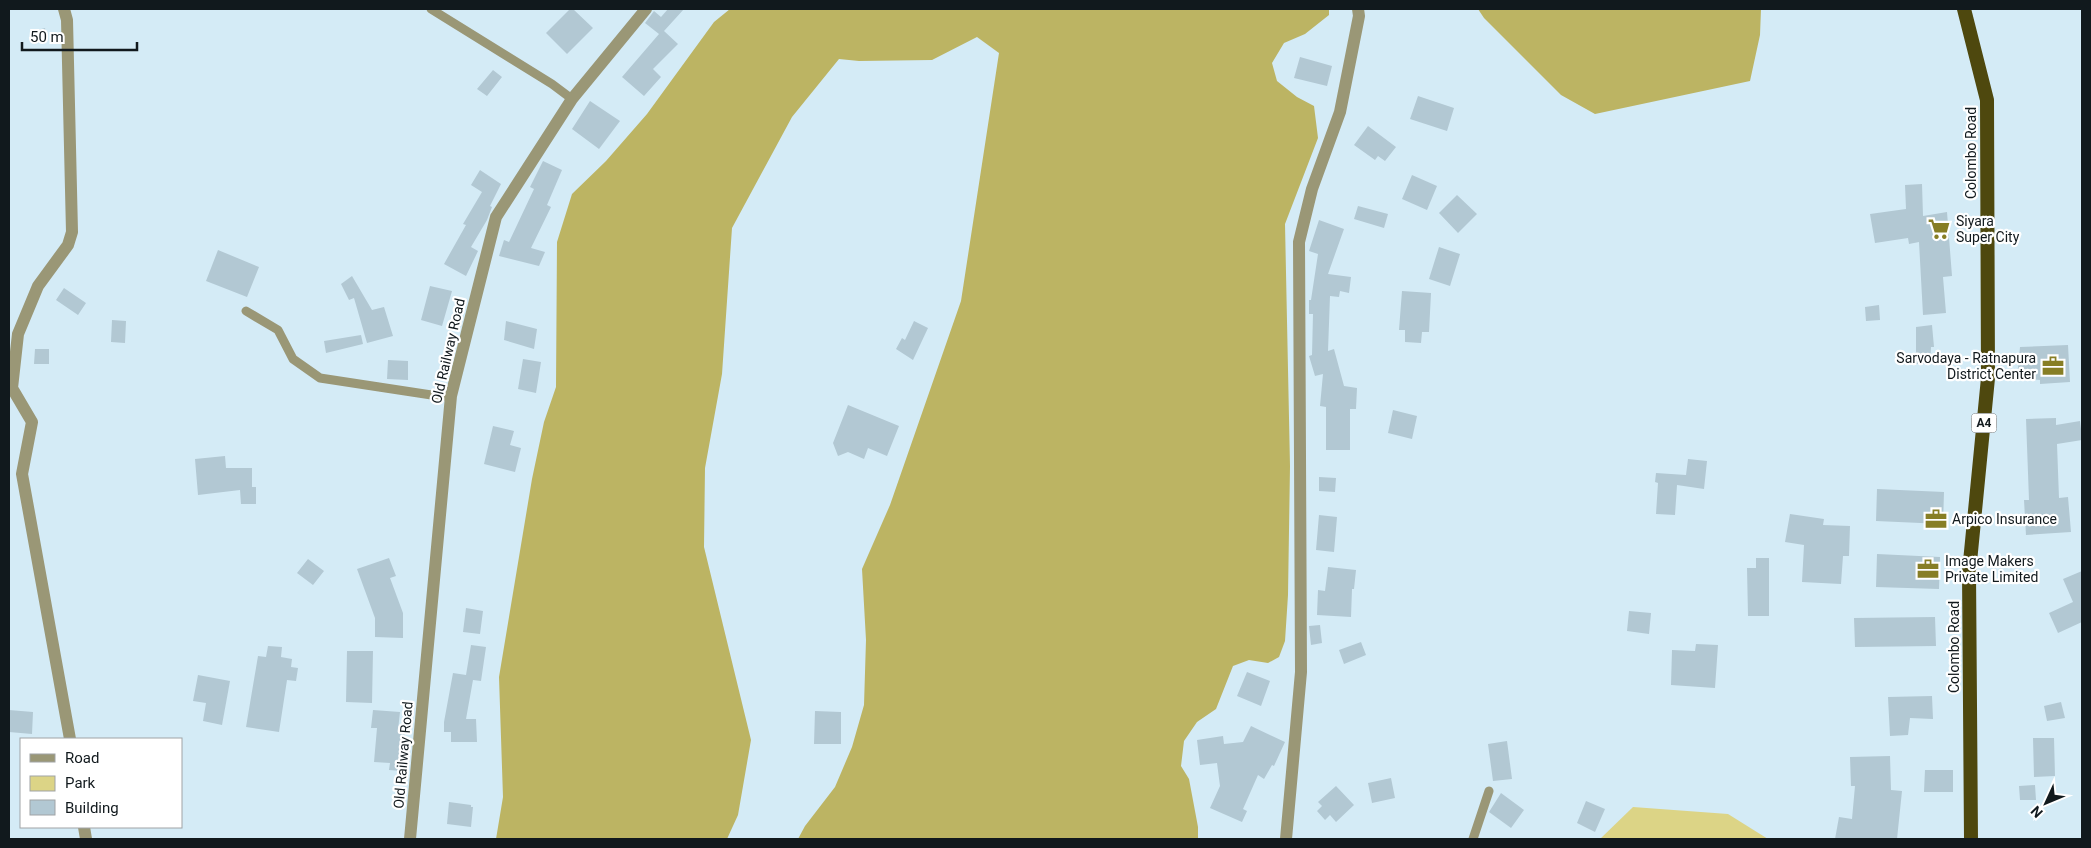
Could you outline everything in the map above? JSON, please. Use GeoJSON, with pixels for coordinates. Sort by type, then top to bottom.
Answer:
{"type":"FeatureCollection","features":[{"type":"Feature","properties":{"kind":"highway","name":"Colombo Road"},"geometry":{"type":"LineString","coordinates":[[1964,9],[1987,100],[1988,378],[1969,572],[1972,839]]}},
{"type":"Feature","properties":{"kind":"street"},"geometry":{"type":"LineString","coordinates":[[64,9],[67,20],[72,232],[68,245],[38,286],[18,334],[12,388],[32,422],[22,474],[70,738]]}},
{"type":"Feature","properties":{"kind":"street","name":"Old Railway Road"},"geometry":{"type":"LineString","coordinates":[[410,839],[451,396],[496,217],[572,99],[646,9]]}},
{"type":"Feature","properties":{"kind":"street"},"geometry":{"type":"LineString","coordinates":[[1286,839],[1301,672],[1299,242],[1312,189],[1340,112],[1359,16],[1358,9]]}},
{"type":"Feature","properties":{"kind":"lane"},"geometry":{"type":"LineString","coordinates":[[430,9],[552,84],[572,99]]}},
{"type":"Feature","properties":{"kind":"lane"},"geometry":{"type":"LineString","coordinates":[[246,311],[278,330],[293,359],[320,378],[438,396],[451,396]]}},
{"type":"Feature","properties":{"kind":"lane"},"geometry":{"type":"LineString","coordinates":[[1473,839],[1489,791]]}},
{"type":"Feature","properties":{"kind":"green space"},"geometry":{"type":"Polygon","coordinates":[[[1633,807],[1728,814],[1768,839],[1600,839],[1633,807]]]}},
{"type":"Feature","properties":{"kind":"shaded area"},"geometry":{"type":"Polygon","coordinates":[[[730,9],[1329,9],[1329,15],[1305,34],[1284,43],[1272,63],[1277,81],[1297,97],[1314,106],[1318,138],[1285,224],[1290,466],[1288,595],[1285,641],[1279,657],[1268,663],[1249,660],[1233,666],[1216,709],[1197,722],[1184,741],[1181,766],[1189,779],[1198,827],[1198,839],[798,839],[805,826],[835,787],[852,747],[864,705],[866,640],[862,569],[890,505],[961,301],[999,53],[977,37],[932,60],[859,61],[839,59],[792,117],[732,228],[722,374],[705,468],[704,547],[751,740],[738,815],[727,839],[496,839],[503,797],[499,677],[532,479],[544,422],[556,387],[557,242],[572,194],[606,161],[647,114],[714,22],[730,9]]]}},
{"type":"Feature","properties":{"kind":"shaded area"},"geometry":{"type":"Polygon","coordinates":[[[1478,9],[1761,9],[1760,35],[1750,81],[1595,114],[1561,95],[1484,18],[1478,9]]]}},
{"type":"Feature","properties":{"kind":"building"},"geometry":{"type":"Polygon","coordinates":[[[570,9],[573,9],[593,28],[567,54],[546,33],[570,9]]]}},
{"type":"Feature","properties":{"kind":"building"},"geometry":{"type":"Polygon","coordinates":[[[668,9],[684,9],[664,31],[678,44],[653,69],[661,77],[644,96],[622,77],[659,34],[645,23],[654,11],[661,17],[668,9]]]}},
{"type":"Feature","properties":{"kind":"building"},"geometry":{"type":"Polygon","coordinates":[[[45,28],[48,39],[37,42],[34,31],[45,28]]]}},
{"type":"Feature","properties":{"kind":"building"},"geometry":{"type":"Polygon","coordinates":[[[1300,57],[1332,66],[1327,86],[1294,78],[1300,57]]]}},
{"type":"Feature","properties":{"kind":"building"},"geometry":{"type":"Polygon","coordinates":[[[493,70],[502,77],[487,96],[477,89],[493,70]]]}},
{"type":"Feature","properties":{"kind":"building"},"geometry":{"type":"Polygon","coordinates":[[[1418,96],[1454,108],[1447,131],[1410,119],[1418,96]]]}},
{"type":"Feature","properties":{"kind":"building"},"geometry":{"type":"Polygon","coordinates":[[[590,101],[620,121],[599,149],[572,129],[590,101]]]}},
{"type":"Feature","properties":{"kind":"building"},"geometry":{"type":"Polygon","coordinates":[[[1368,126],[1396,147],[1385,161],[1378,156],[1375,160],[1354,145],[1368,126]]]}},
{"type":"Feature","properties":{"kind":"building"},"geometry":{"type":"Polygon","coordinates":[[[543,161],[562,170],[547,205],[551,207],[531,248],[545,252],[539,266],[499,256],[504,240],[509,242],[534,189],[530,187],[543,161]]]}},
{"type":"Feature","properties":{"kind":"building"},"geometry":{"type":"Polygon","coordinates":[[[480,170],[501,184],[490,206],[492,207],[487,220],[471,247],[478,251],[466,276],[444,264],[466,225],[463,224],[482,192],[471,185],[480,170]]]}},
{"type":"Feature","properties":{"kind":"building"},"geometry":{"type":"Polygon","coordinates":[[[1412,175],[1437,186],[1427,210],[1402,199],[1412,175]]]}},
{"type":"Feature","properties":{"kind":"building"},"geometry":{"type":"Polygon","coordinates":[[[1922,184],[1923,216],[1947,212],[1952,276],[1943,277],[1946,313],[1923,315],[1919,242],[1909,244],[1908,238],[1875,243],[1870,214],[1906,209],[1905,185],[1922,184]]]}},
{"type":"Feature","properties":{"kind":"building"},"geometry":{"type":"Polygon","coordinates":[[[1457,195],[1477,214],[1458,233],[1439,213],[1457,195]]]}},
{"type":"Feature","properties":{"kind":"building"},"geometry":{"type":"Polygon","coordinates":[[[1358,206],[1388,214],[1384,228],[1354,219],[1358,206]]]}},
{"type":"Feature","properties":{"kind":"building"},"geometry":{"type":"Polygon","coordinates":[[[1319,220],[1344,229],[1328,274],[1351,277],[1349,293],[1340,291],[1339,297],[1330,296],[1328,351],[1334,349],[1344,386],[1357,388],[1356,409],[1350,409],[1350,450],[1326,450],[1326,407],[1320,406],[1323,374],[1315,376],[1309,356],[1312,355],[1313,314],[1309,314],[1309,300],[1311,300],[1318,254],[1309,251],[1319,220]]]}},
{"type":"Feature","properties":{"kind":"building"},"geometry":{"type":"Polygon","coordinates":[[[1439,247],[1460,254],[1450,286],[1429,279],[1439,247]]]}},
{"type":"Feature","properties":{"kind":"building"},"geometry":{"type":"Polygon","coordinates":[[[218,250],[259,267],[247,297],[206,281],[218,250]]]}},
{"type":"Feature","properties":{"kind":"building"},"geometry":{"type":"Polygon","coordinates":[[[352,276],[372,310],[384,307],[393,336],[367,343],[354,298],[349,300],[341,284],[352,276]]]}},
{"type":"Feature","properties":{"kind":"building"},"geometry":{"type":"Polygon","coordinates":[[[430,286],[452,291],[442,326],[421,320],[430,286]]]}},
{"type":"Feature","properties":{"kind":"building"},"geometry":{"type":"Polygon","coordinates":[[[64,288],[86,303],[78,315],[56,300],[64,288]]]}},
{"type":"Feature","properties":{"kind":"building"},"geometry":{"type":"Polygon","coordinates":[[[1402,291],[1431,293],[1429,332],[1422,332],[1421,343],[1405,342],[1405,330],[1399,330],[1402,291]]]}},
{"type":"Feature","properties":{"kind":"building"},"geometry":{"type":"Polygon","coordinates":[[[1879,305],[1880,320],[1866,321],[1865,307],[1879,305]]]}},
{"type":"Feature","properties":{"kind":"building"},"geometry":{"type":"Polygon","coordinates":[[[112,320],[126,321],[125,343],[111,342],[112,320]]]}},
{"type":"Feature","properties":{"kind":"building"},"geometry":{"type":"Polygon","coordinates":[[[506,321],[537,329],[534,349],[504,340],[506,321]]]}},
{"type":"Feature","properties":{"kind":"building"},"geometry":{"type":"Polygon","coordinates":[[[914,321],[928,328],[913,360],[896,349],[902,338],[905,340],[914,321]]]}},
{"type":"Feature","properties":{"kind":"building"},"geometry":{"type":"Polygon","coordinates":[[[1932,325],[1934,347],[1931,347],[1930,364],[1916,364],[1916,327],[1932,325]]]}},
{"type":"Feature","properties":{"kind":"building"},"geometry":{"type":"Polygon","coordinates":[[[361,335],[363,344],[326,353],[324,341],[361,335]]]}},
{"type":"Feature","properties":{"kind":"building"},"geometry":{"type":"Polygon","coordinates":[[[2068,345],[2070,382],[2040,384],[2040,380],[2017,378],[2020,347],[2068,345]]]}},
{"type":"Feature","properties":{"kind":"building"},"geometry":{"type":"Polygon","coordinates":[[[35,349],[49,349],[49,364],[34,364],[35,349]]]}},
{"type":"Feature","properties":{"kind":"building"},"geometry":{"type":"Polygon","coordinates":[[[523,359],[541,362],[536,393],[518,389],[523,359]]]}},
{"type":"Feature","properties":{"kind":"building"},"geometry":{"type":"Polygon","coordinates":[[[388,360],[408,361],[408,380],[387,379],[388,360]]]}},
{"type":"Feature","properties":{"kind":"building"},"geometry":{"type":"Polygon","coordinates":[[[848,405],[899,426],[887,456],[868,448],[864,459],[848,452],[838,456],[833,443],[848,405]]]}},
{"type":"Feature","properties":{"kind":"building"},"geometry":{"type":"Polygon","coordinates":[[[1393,410],[1417,416],[1412,439],[1388,433],[1393,410]]]}},
{"type":"Feature","properties":{"kind":"building"},"geometry":{"type":"Polygon","coordinates":[[[2056,418],[2056,425],[2080,421],[2082,440],[2057,444],[2059,498],[2068,497],[2071,532],[2026,535],[2024,500],[2029,500],[2026,419],[2056,418]]]}},
{"type":"Feature","properties":{"kind":"building"},"geometry":{"type":"Polygon","coordinates":[[[493,426],[514,431],[510,445],[521,448],[515,472],[484,464],[493,426]]]}},
{"type":"Feature","properties":{"kind":"building"},"geometry":{"type":"Polygon","coordinates":[[[225,456],[226,468],[252,468],[252,487],[256,487],[256,504],[241,504],[240,490],[198,495],[195,459],[225,456]]]}},
{"type":"Feature","properties":{"kind":"building"},"geometry":{"type":"Polygon","coordinates":[[[1688,459],[1707,461],[1704,489],[1677,485],[1675,515],[1656,514],[1658,483],[1655,482],[1656,473],[1686,475],[1688,459]]]}},
{"type":"Feature","properties":{"kind":"building"},"geometry":{"type":"Polygon","coordinates":[[[1319,477],[1336,478],[1335,492],[1319,491],[1319,477]]]}},
{"type":"Feature","properties":{"kind":"building"},"geometry":{"type":"Polygon","coordinates":[[[1877,489],[1944,492],[1943,524],[1876,521],[1877,489]]]}},
{"type":"Feature","properties":{"kind":"building"},"geometry":{"type":"Polygon","coordinates":[[[1790,514],[1824,519],[1823,525],[1850,526],[1849,556],[1843,556],[1841,584],[1802,582],[1804,545],[1785,542],[1790,514]]]}},
{"type":"Feature","properties":{"kind":"building"},"geometry":{"type":"Polygon","coordinates":[[[1319,515],[1337,517],[1334,552],[1316,550],[1319,515]]]}},
{"type":"Feature","properties":{"kind":"building"},"geometry":{"type":"Polygon","coordinates":[[[1877,554],[1940,557],[1939,589],[1876,587],[1877,554]]]}},
{"type":"Feature","properties":{"kind":"building"},"geometry":{"type":"Polygon","coordinates":[[[389,558],[396,576],[390,578],[403,613],[403,638],[375,637],[375,618],[357,569],[389,558]]]}},
{"type":"Feature","properties":{"kind":"building"},"geometry":{"type":"Polygon","coordinates":[[[1756,558],[1769,558],[1769,616],[1748,616],[1747,568],[1756,568],[1756,558]]]}},
{"type":"Feature","properties":{"kind":"building"},"geometry":{"type":"Polygon","coordinates":[[[308,559],[324,571],[313,585],[297,573],[308,559]]]}},
{"type":"Feature","properties":{"kind":"building"},"geometry":{"type":"Polygon","coordinates":[[[1328,567],[1356,570],[1354,589],[1352,589],[1351,617],[1317,615],[1318,590],[1325,591],[1328,567]]]}},
{"type":"Feature","properties":{"kind":"building"},"geometry":{"type":"Polygon","coordinates":[[[2082,571],[2082,622],[2058,633],[2049,613],[2073,602],[2063,579],[2082,571]]]}},
{"type":"Feature","properties":{"kind":"building"},"geometry":{"type":"Polygon","coordinates":[[[466,608],[483,611],[480,634],[463,632],[466,608]]]}},
{"type":"Feature","properties":{"kind":"building"},"geometry":{"type":"Polygon","coordinates":[[[1629,611],[1651,613],[1649,634],[1627,631],[1629,611]]]}},
{"type":"Feature","properties":{"kind":"building"},"geometry":{"type":"Polygon","coordinates":[[[1935,617],[1936,646],[1855,647],[1854,618],[1935,617]]]}},
{"type":"Feature","properties":{"kind":"building"},"geometry":{"type":"Polygon","coordinates":[[[1320,625],[1322,643],[1311,645],[1309,626],[1320,625]]]}},
{"type":"Feature","properties":{"kind":"building"},"geometry":{"type":"Polygon","coordinates":[[[1361,642],[1366,655],[1344,664],[1339,650],[1361,642]]]}},
{"type":"Feature","properties":{"kind":"building"},"geometry":{"type":"Polygon","coordinates":[[[1696,644],[1718,645],[1715,688],[1671,685],[1672,650],[1695,651],[1696,644]]]}},
{"type":"Feature","properties":{"kind":"building"},"geometry":{"type":"Polygon","coordinates":[[[471,645],[486,647],[481,681],[473,680],[466,719],[476,719],[477,742],[451,742],[451,732],[444,732],[444,722],[453,673],[466,675],[471,645]]]}},
{"type":"Feature","properties":{"kind":"building"},"geometry":{"type":"Polygon","coordinates":[[[268,646],[282,647],[281,657],[292,659],[291,667],[298,668],[296,681],[287,680],[279,732],[246,727],[258,656],[266,657],[268,646]]]}},
{"type":"Feature","properties":{"kind":"building"},"geometry":{"type":"Polygon","coordinates":[[[347,651],[373,651],[372,703],[346,702],[347,651]]]}},
{"type":"Feature","properties":{"kind":"building"},"geometry":{"type":"Polygon","coordinates":[[[1247,672],[1270,681],[1261,706],[1237,696],[1247,672]]]}},
{"type":"Feature","properties":{"kind":"building"},"geometry":{"type":"Polygon","coordinates":[[[198,675],[230,681],[222,725],[203,721],[206,703],[193,701],[198,675]]]}},
{"type":"Feature","properties":{"kind":"building"},"geometry":{"type":"Polygon","coordinates":[[[1932,696],[1933,719],[1910,718],[1908,735],[1890,736],[1888,697],[1932,696]]]}},
{"type":"Feature","properties":{"kind":"building"},"geometry":{"type":"Polygon","coordinates":[[[2061,702],[2065,718],[2047,721],[2044,706],[2061,702]]]}},
{"type":"Feature","properties":{"kind":"building"},"geometry":{"type":"Polygon","coordinates":[[[9,710],[33,712],[32,734],[9,732],[9,710]]]}},
{"type":"Feature","properties":{"kind":"building"},"geometry":{"type":"Polygon","coordinates":[[[373,710],[400,712],[398,730],[405,731],[401,771],[389,770],[390,763],[374,762],[377,728],[371,728],[373,710]]]}},
{"type":"Feature","properties":{"kind":"building"},"geometry":{"type":"Polygon","coordinates":[[[815,711],[841,712],[841,744],[814,744],[815,711]]]}},
{"type":"Feature","properties":{"kind":"building"},"geometry":{"type":"Polygon","coordinates":[[[1251,726],[1285,742],[1274,766],[1272,765],[1264,779],[1258,775],[1243,809],[1247,811],[1242,822],[1210,808],[1220,786],[1217,763],[1200,765],[1197,740],[1223,736],[1224,744],[1243,742],[1251,726]]]}},
{"type":"Feature","properties":{"kind":"building"},"geometry":{"type":"Polygon","coordinates":[[[2033,738],[2054,738],[2055,776],[2034,777],[2033,738]]]}},
{"type":"Feature","properties":{"kind":"building"},"geometry":{"type":"Polygon","coordinates":[[[1507,741],[1512,779],[1493,781],[1488,744],[1507,741]]]}},
{"type":"Feature","properties":{"kind":"building"},"geometry":{"type":"Polygon","coordinates":[[[1890,756],[1891,790],[1902,791],[1897,839],[1835,839],[1839,817],[1852,819],[1855,786],[1851,786],[1850,757],[1890,756]]]}},
{"type":"Feature","properties":{"kind":"building"},"geometry":{"type":"Polygon","coordinates":[[[1925,770],[1953,770],[1953,792],[1924,792],[1925,770]]]}},
{"type":"Feature","properties":{"kind":"building"},"geometry":{"type":"Polygon","coordinates":[[[1391,778],[1395,798],[1372,803],[1368,783],[1391,778]]]}},
{"type":"Feature","properties":{"kind":"building"},"geometry":{"type":"Polygon","coordinates":[[[2035,785],[2036,800],[2020,800],[2019,786],[2035,785]]]}},
{"type":"Feature","properties":{"kind":"building"},"geometry":{"type":"Polygon","coordinates":[[[1336,786],[1354,805],[1336,822],[1330,815],[1325,820],[1317,811],[1322,806],[1318,802],[1336,786]]]}},
{"type":"Feature","properties":{"kind":"building"},"geometry":{"type":"Polygon","coordinates":[[[1501,793],[1524,810],[1511,828],[1489,812],[1501,793]]]}},
{"type":"Feature","properties":{"kind":"building"},"geometry":{"type":"Polygon","coordinates":[[[1586,801],[1605,809],[1595,832],[1577,823],[1586,801]]]}},
{"type":"Feature","properties":{"kind":"building"},"geometry":{"type":"Polygon","coordinates":[[[449,802],[471,805],[473,807],[471,827],[447,824],[449,802]]]}},
{"type":"Feature","properties":{"kind":"place","name":"Siyara Super City"},"geometry":{"type":"Point","coordinates":[1939,229]}},
{"type":"Feature","properties":{"kind":"place","name":"Sarvodaya - Ratnapura District Center"},"geometry":{"type":"Point","coordinates":[2053,366]}},
{"type":"Feature","properties":{"kind":"place","name":"Arpico Insurance"},"geometry":{"type":"Point","coordinates":[1936,519]}},
{"type":"Feature","properties":{"kind":"place","name":"Image Makers Private Limited"},"geometry":{"type":"Point","coordinates":[1928,569]}}]}
